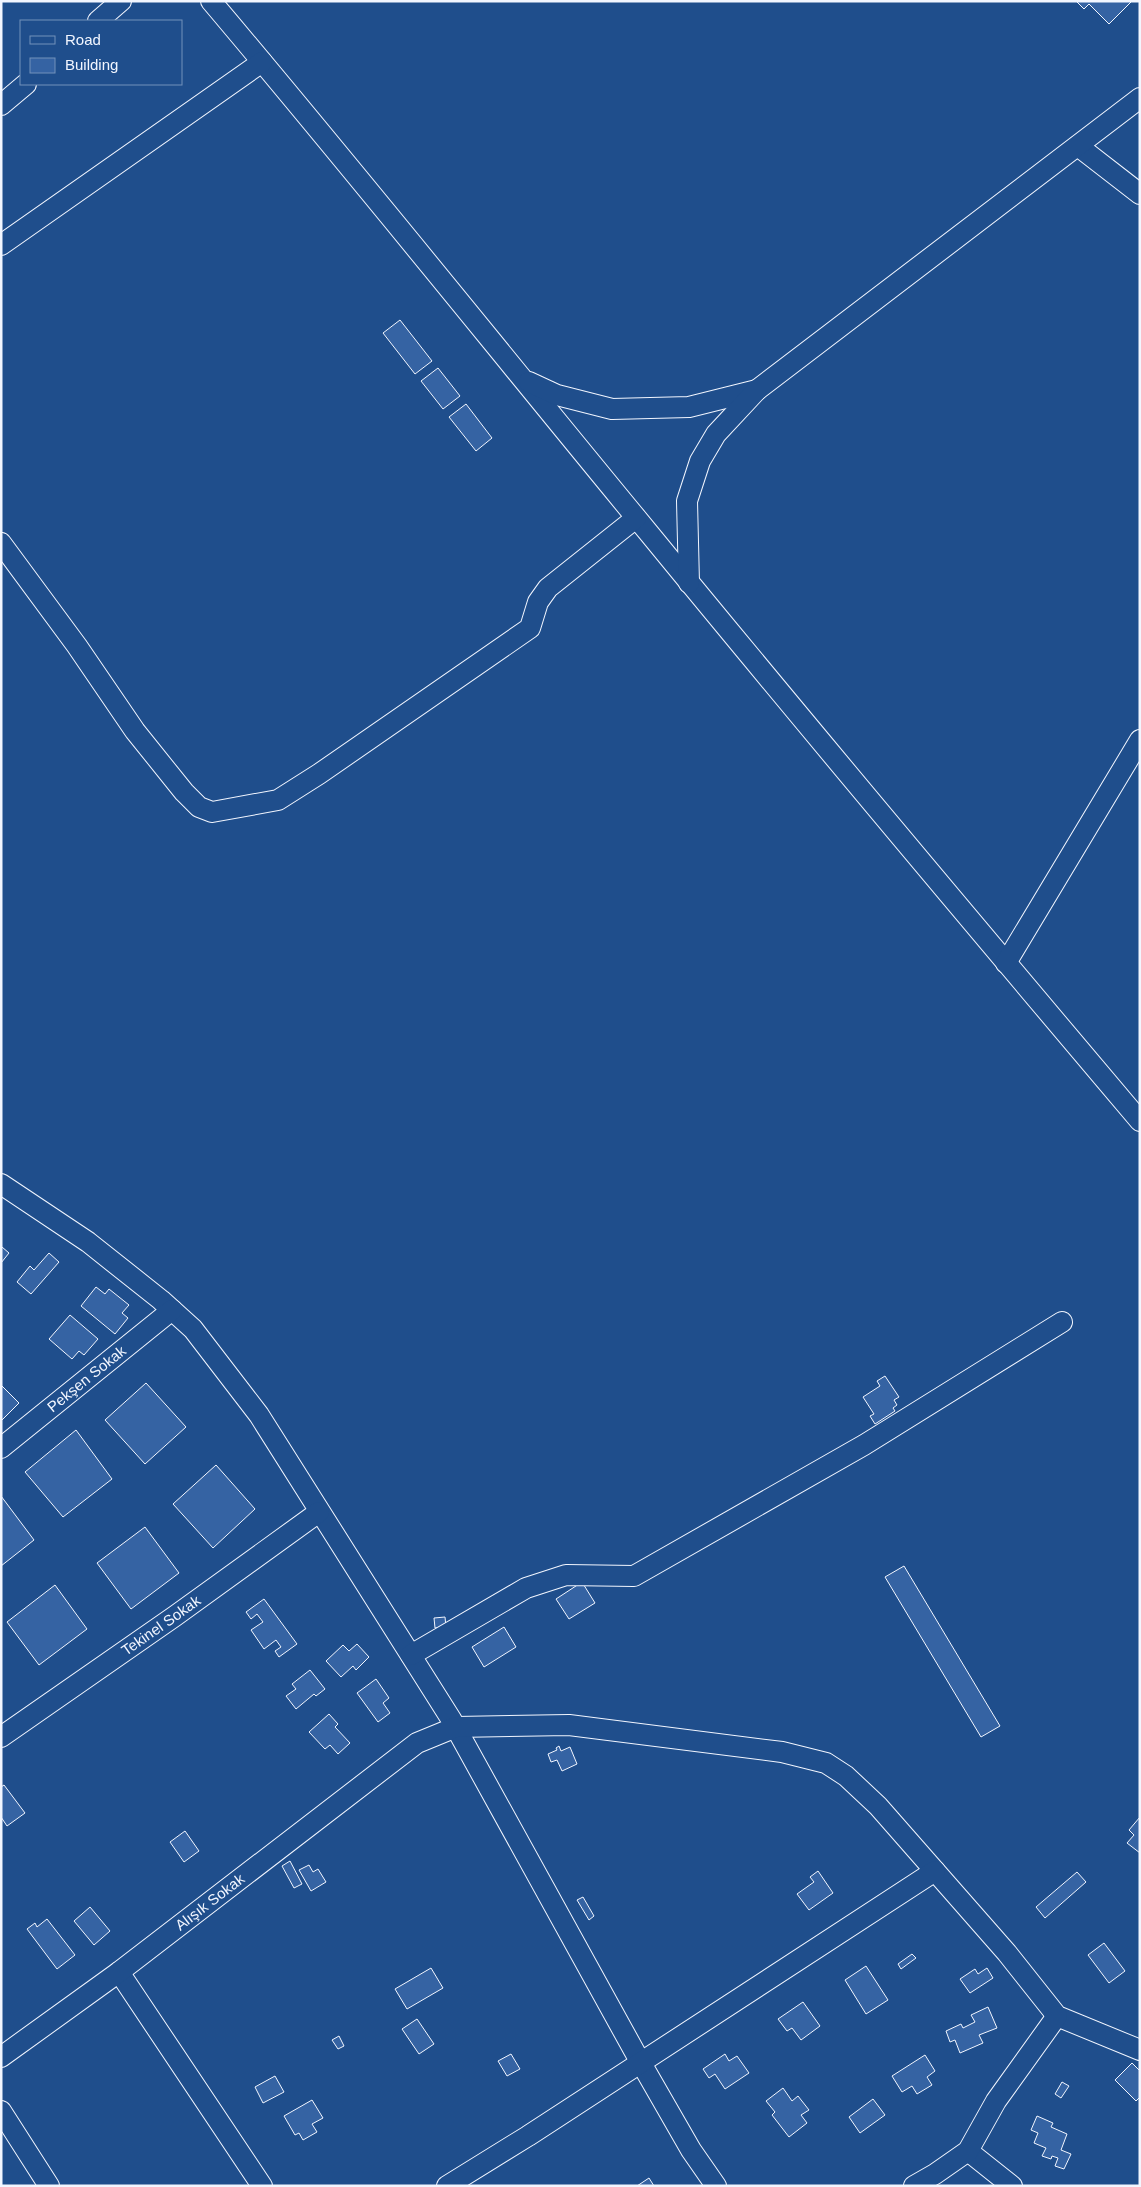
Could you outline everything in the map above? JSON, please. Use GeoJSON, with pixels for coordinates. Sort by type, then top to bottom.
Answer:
{"type":"FeatureCollection","features":[{"type":"Feature","properties":{"kind":"street"},"geometry":{"type":"LineString","coordinates":[[99,20],[121,1]]}},
{"type":"Feature","properties":{"kind":"street"},"geometry":{"type":"LineString","coordinates":[[211,1],[636,518],[1140,1121]]}},
{"type":"Feature","properties":{"kind":"street"},"geometry":{"type":"LineString","coordinates":[[1,245],[262,62]]}},
{"type":"Feature","properties":{"kind":"street"},"geometry":{"type":"LineString","coordinates":[[1,105],[25,85]]}},
{"type":"Feature","properties":{"kind":"street"},"geometry":{"type":"LineString","coordinates":[[690,583],[687,501],[700,461],[716,434],[757,390],[1140,98]]}},
{"type":"Feature","properties":{"kind":"street"},"geometry":{"type":"LineString","coordinates":[[1078,146],[1140,194]]}},
{"type":"Feature","properties":{"kind":"street"},"geometry":{"type":"LineString","coordinates":[[523,379],[557,395],[612,409],[689,407],[757,390]]}},
{"type":"Feature","properties":{"kind":"street"},"geometry":{"type":"LineString","coordinates":[[1,543],[77,646],[135,731],[189,797],[199,807],[212,812],[278,800],[344,757],[530,628],[538,602],[548,588],[636,518]]}},
{"type":"Feature","properties":{"kind":"street"},"geometry":{"type":"LineString","coordinates":[[1006,963],[1140,740]]}},
{"type":"Feature","properties":{"kind":"street"},"geometry":{"type":"LineString","coordinates":[[1,1184],[88,1242],[172,1310],[193,1329],[259,1415],[456,1727],[641,2062],[691,2150],[716,2186]]}},
{"type":"Feature","properties":{"kind":"street","name":"Pekşen Sokak"},"geometry":{"type":"LineString","coordinates":[[1,1448],[172,1310]]}},
{"type":"Feature","properties":{"kind":"street"},"geometry":{"type":"LineString","coordinates":[[411,1656],[526,1588],[566,1575],[634,1576],[864,1445],[1062,1322]]}},
{"type":"Feature","properties":{"kind":"street","name":"Tekinel Sokak"},"geometry":{"type":"LineString","coordinates":[[1,1737],[319,1512]]}},
{"type":"Feature","properties":{"kind":"street"},"geometry":{"type":"LineString","coordinates":[[456,1727],[569,1725],[782,1752],[826,1764],[846,1776],[878,1806],[1007,1953],[1057,2016],[1140,2050]]}},
{"type":"Feature","properties":{"kind":"street","name":"Alışık Sokak"},"geometry":{"type":"LineString","coordinates":[[1,2057],[119,1972],[417,1743],[456,1727]]}},
{"type":"Feature","properties":{"kind":"street"},"geometry":{"type":"LineString","coordinates":[[447,2186],[528,2136],[935,1871]]}},
{"type":"Feature","properties":{"kind":"street"},"geometry":{"type":"LineString","coordinates":[[119,1972],[262,2186]]}},
{"type":"Feature","properties":{"kind":"street"},"geometry":{"type":"LineString","coordinates":[[914,2186],[968,2151],[996,2101],[1057,2016]]}},
{"type":"Feature","properties":{"kind":"street"},"geometry":{"type":"LineString","coordinates":[[1,2111],[49,2186]]}},
{"type":"Feature","properties":{"kind":"street"},"geometry":{"type":"LineString","coordinates":[[968,2151],[1012,2186]]}},
{"type":"Feature","properties":{"kind":"building"},"geometry":{"type":"Polygon","coordinates":[[[1076,1],[1132,1],[1109,24],[1089,4],[1084,9],[1076,1]]]}},
{"type":"Feature","properties":{"kind":"building"},"geometry":{"type":"Polygon","coordinates":[[[400,320],[432,361],[415,374],[383,333],[400,320]]]}},
{"type":"Feature","properties":{"kind":"building"},"geometry":{"type":"Polygon","coordinates":[[[438,368],[460,396],[443,409],[421,381],[438,368]]]}},
{"type":"Feature","properties":{"kind":"building"},"geometry":{"type":"Polygon","coordinates":[[[466,404],[492,438],[476,451],[449,417],[466,404]]]}},
{"type":"Feature","properties":{"kind":"building"},"geometry":{"type":"Polygon","coordinates":[[[1,1248],[9,1253],[1,1263],[1,1248]]]}},
{"type":"Feature","properties":{"kind":"building"},"geometry":{"type":"Polygon","coordinates":[[[49,1253],[59,1262],[31,1294],[17,1282],[30,1266],[34,1270],[49,1253]]]}},
{"type":"Feature","properties":{"kind":"building"},"geometry":{"type":"Polygon","coordinates":[[[96,1287],[105,1294],[109,1289],[129,1305],[122,1313],[128,1318],[115,1334],[81,1306],[96,1287]]]}},
{"type":"Feature","properties":{"kind":"building"},"geometry":{"type":"Polygon","coordinates":[[[70,1315],[98,1339],[84,1355],[79,1351],[72,1359],[49,1339],[70,1315]]]}},
{"type":"Feature","properties":{"kind":"building"},"geometry":{"type":"Polygon","coordinates":[[[885,1376],[899,1397],[894,1400],[897,1405],[893,1408],[895,1411],[875,1424],[870,1416],[874,1414],[863,1397],[880,1386],[877,1381],[885,1376]]]}},
{"type":"Feature","properties":{"kind":"building"},"geometry":{"type":"Polygon","coordinates":[[[146,1383],[186,1427],[145,1464],[105,1420],[146,1383]]]}},
{"type":"Feature","properties":{"kind":"building"},"geometry":{"type":"Polygon","coordinates":[[[1,1385],[19,1403],[1,1421],[1,1385]]]}},
{"type":"Feature","properties":{"kind":"building"},"geometry":{"type":"Polygon","coordinates":[[[76,1430],[112,1479],[63,1517],[25,1472],[76,1430]]]}},
{"type":"Feature","properties":{"kind":"building"},"geometry":{"type":"Polygon","coordinates":[[[216,1465],[255,1509],[213,1548],[173,1504],[216,1465]]]}},
{"type":"Feature","properties":{"kind":"building"},"geometry":{"type":"Polygon","coordinates":[[[1,1496],[34,1540],[1,1566],[1,1496]]]}},
{"type":"Feature","properties":{"kind":"building"},"geometry":{"type":"Polygon","coordinates":[[[145,1527],[179,1573],[131,1609],[97,1563],[145,1527]]]}},
{"type":"Feature","properties":{"kind":"building"},"geometry":{"type":"Polygon","coordinates":[[[904,1566],[1000,1726],[981,1737],[885,1577],[904,1566]]]}},
{"type":"Feature","properties":{"kind":"building"},"geometry":{"type":"Polygon","coordinates":[[[582,1582],[595,1603],[569,1619],[556,1599],[582,1582]]]}},
{"type":"Feature","properties":{"kind":"building"},"geometry":{"type":"Polygon","coordinates":[[[55,1585],[87,1629],[39,1665],[7,1622],[55,1585]]]}},
{"type":"Feature","properties":{"kind":"building"},"geometry":{"type":"Polygon","coordinates":[[[264,1599],[297,1644],[279,1657],[275,1651],[281,1647],[276,1640],[264,1649],[251,1630],[263,1622],[257,1614],[251,1619],[246,1612],[264,1599]]]}},
{"type":"Feature","properties":{"kind":"building"},"geometry":{"type":"Polygon","coordinates":[[[445,1617],[446,1627],[435,1628],[434,1618],[445,1617]]]}},
{"type":"Feature","properties":{"kind":"building"},"geometry":{"type":"Polygon","coordinates":[[[504,1627],[516,1647],[484,1667],[472,1647],[504,1627]]]}},
{"type":"Feature","properties":{"kind":"building"},"geometry":{"type":"Polygon","coordinates":[[[357,1644],[369,1657],[356,1670],[353,1666],[341,1677],[326,1661],[343,1645],[349,1651],[357,1644]]]}},
{"type":"Feature","properties":{"kind":"building"},"geometry":{"type":"Polygon","coordinates":[[[310,1670],[325,1689],[316,1696],[314,1694],[296,1709],[286,1696],[296,1689],[292,1684],[310,1670]]]}},
{"type":"Feature","properties":{"kind":"building"},"geometry":{"type":"Polygon","coordinates":[[[376,1679],[389,1698],[383,1703],[390,1713],[378,1722],[357,1693],[376,1679]]]}},
{"type":"Feature","properties":{"kind":"building"},"geometry":{"type":"Polygon","coordinates":[[[329,1714],[338,1724],[335,1727],[350,1743],[338,1754],[330,1745],[325,1749],[309,1732],[329,1714]]]}},
{"type":"Feature","properties":{"kind":"building"},"geometry":{"type":"Polygon","coordinates":[[[559,1746],[561,1751],[570,1747],[577,1764],[562,1771],[557,1760],[551,1762],[548,1754],[557,1750],[556,1748],[559,1746]]]}},
{"type":"Feature","properties":{"kind":"building"},"geometry":{"type":"Polygon","coordinates":[[[4,1785],[25,1813],[7,1826],[1,1817],[1,1787],[4,1785]]]}},
{"type":"Feature","properties":{"kind":"building"},"geometry":{"type":"Polygon","coordinates":[[[1140,1817],[1140,1853],[1127,1843],[1134,1835],[1129,1830],[1140,1817]]]}},
{"type":"Feature","properties":{"kind":"building"},"geometry":{"type":"Polygon","coordinates":[[[185,1831],[199,1851],[184,1862],[170,1842],[185,1831]]]}},
{"type":"Feature","properties":{"kind":"building"},"geometry":{"type":"Polygon","coordinates":[[[290,1861],[302,1884],[294,1888],[282,1866],[290,1861]]]}},
{"type":"Feature","properties":{"kind":"building"},"geometry":{"type":"Polygon","coordinates":[[[309,1865],[313,1872],[318,1869],[326,1882],[311,1891],[299,1870],[309,1865]]]}},
{"type":"Feature","properties":{"kind":"building"},"geometry":{"type":"Polygon","coordinates":[[[818,1871],[833,1893],[809,1910],[797,1894],[814,1882],[810,1877],[818,1871]]]}},
{"type":"Feature","properties":{"kind":"building"},"geometry":{"type":"Polygon","coordinates":[[[1077,1872],[1086,1882],[1045,1918],[1036,1907],[1077,1872]]]}},
{"type":"Feature","properties":{"kind":"building"},"geometry":{"type":"Polygon","coordinates":[[[583,1897],[594,1916],[589,1920],[577,1900],[583,1897]]]}},
{"type":"Feature","properties":{"kind":"building"},"geometry":{"type":"Polygon","coordinates":[[[90,1907],[110,1931],[94,1945],[74,1921],[90,1907]]]}},
{"type":"Feature","properties":{"kind":"building"},"geometry":{"type":"Polygon","coordinates":[[[47,1919],[75,1955],[57,1969],[27,1929],[35,1923],[37,1927],[47,1919]]]}},
{"type":"Feature","properties":{"kind":"building"},"geometry":{"type":"Polygon","coordinates":[[[1104,1943],[1125,1971],[1109,1983],[1088,1955],[1104,1943]]]}},
{"type":"Feature","properties":{"kind":"building"},"geometry":{"type":"Polygon","coordinates":[[[912,1954],[916,1958],[901,1969],[898,1964],[912,1954]]]}},
{"type":"Feature","properties":{"kind":"building"},"geometry":{"type":"Polygon","coordinates":[[[866,1966],[888,2000],[866,2014],[845,1980],[866,1966]]]}},
{"type":"Feature","properties":{"kind":"building"},"geometry":{"type":"Polygon","coordinates":[[[431,1968],[443,1988],[407,2009],[395,1989],[431,1968]]]}},
{"type":"Feature","properties":{"kind":"building"},"geometry":{"type":"Polygon","coordinates":[[[987,1968],[993,1978],[970,1993],[960,1979],[975,1969],[978,1974],[987,1968]]]}},
{"type":"Feature","properties":{"kind":"building"},"geometry":{"type":"Polygon","coordinates":[[[803,2002],[820,2026],[801,2040],[792,2028],[787,2031],[778,2019],[803,2002]]]}},
{"type":"Feature","properties":{"kind":"building"},"geometry":{"type":"Polygon","coordinates":[[[988,2007],[997,2028],[979,2035],[983,2043],[960,2053],[955,2040],[950,2042],[946,2031],[961,2024],[963,2028],[975,2022],[971,2015],[988,2007]]]}},
{"type":"Feature","properties":{"kind":"building"},"geometry":{"type":"Polygon","coordinates":[[[417,2019],[434,2044],[419,2054],[402,2029],[417,2019]]]}},
{"type":"Feature","properties":{"kind":"building"},"geometry":{"type":"Polygon","coordinates":[[[339,2036],[344,2046],[338,2049],[332,2040],[339,2036]]]}},
{"type":"Feature","properties":{"kind":"building"},"geometry":{"type":"Polygon","coordinates":[[[511,2054],[520,2069],[507,2076],[498,2061],[511,2054]]]}},
{"type":"Feature","properties":{"kind":"building"},"geometry":{"type":"Polygon","coordinates":[[[725,2054],[729,2061],[737,2056],[749,2073],[725,2089],[715,2074],[709,2078],[703,2069],[725,2054]]]}},
{"type":"Feature","properties":{"kind":"building"},"geometry":{"type":"Polygon","coordinates":[[[925,2055],[935,2071],[927,2077],[932,2085],[917,2094],[912,2086],[902,2092],[892,2076],[925,2055]]]}},
{"type":"Feature","properties":{"kind":"building"},"geometry":{"type":"Polygon","coordinates":[[[1132,2063],[1140,2071],[1140,2097],[1136,2101],[1115,2080],[1132,2063]]]}},
{"type":"Feature","properties":{"kind":"building"},"geometry":{"type":"Polygon","coordinates":[[[275,2076],[284,2092],[263,2103],[255,2087],[275,2076]]]}},
{"type":"Feature","properties":{"kind":"building"},"geometry":{"type":"Polygon","coordinates":[[[1062,2082],[1069,2086],[1061,2098],[1055,2094],[1062,2082]]]}},
{"type":"Feature","properties":{"kind":"building"},"geometry":{"type":"Polygon","coordinates":[[[783,2088],[792,2101],[798,2096],[809,2110],[801,2115],[807,2123],[789,2137],[772,2115],[775,2112],[766,2101],[783,2088]]]}},
{"type":"Feature","properties":{"kind":"building"},"geometry":{"type":"Polygon","coordinates":[[[873,2099],[885,2115],[860,2133],[849,2117],[873,2099]]]}},
{"type":"Feature","properties":{"kind":"building"},"geometry":{"type":"Polygon","coordinates":[[[312,2100],[323,2118],[312,2124],[317,2132],[303,2140],[299,2133],[295,2135],[284,2116],[312,2100]]]}},
{"type":"Feature","properties":{"kind":"building"},"geometry":{"type":"Polygon","coordinates":[[[1037,2116],[1053,2123],[1051,2127],[1067,2134],[1061,2150],[1071,2154],[1064,2169],[1055,2166],[1058,2158],[1052,2156],[1051,2159],[1042,2156],[1046,2148],[1034,2143],[1038,2133],[1031,2130],[1037,2116]]]}},
{"type":"Feature","properties":{"kind":"building"},"geometry":{"type":"Polygon","coordinates":[[[649,2178],[654,2186],[637,2186],[649,2178]]]}}]}
